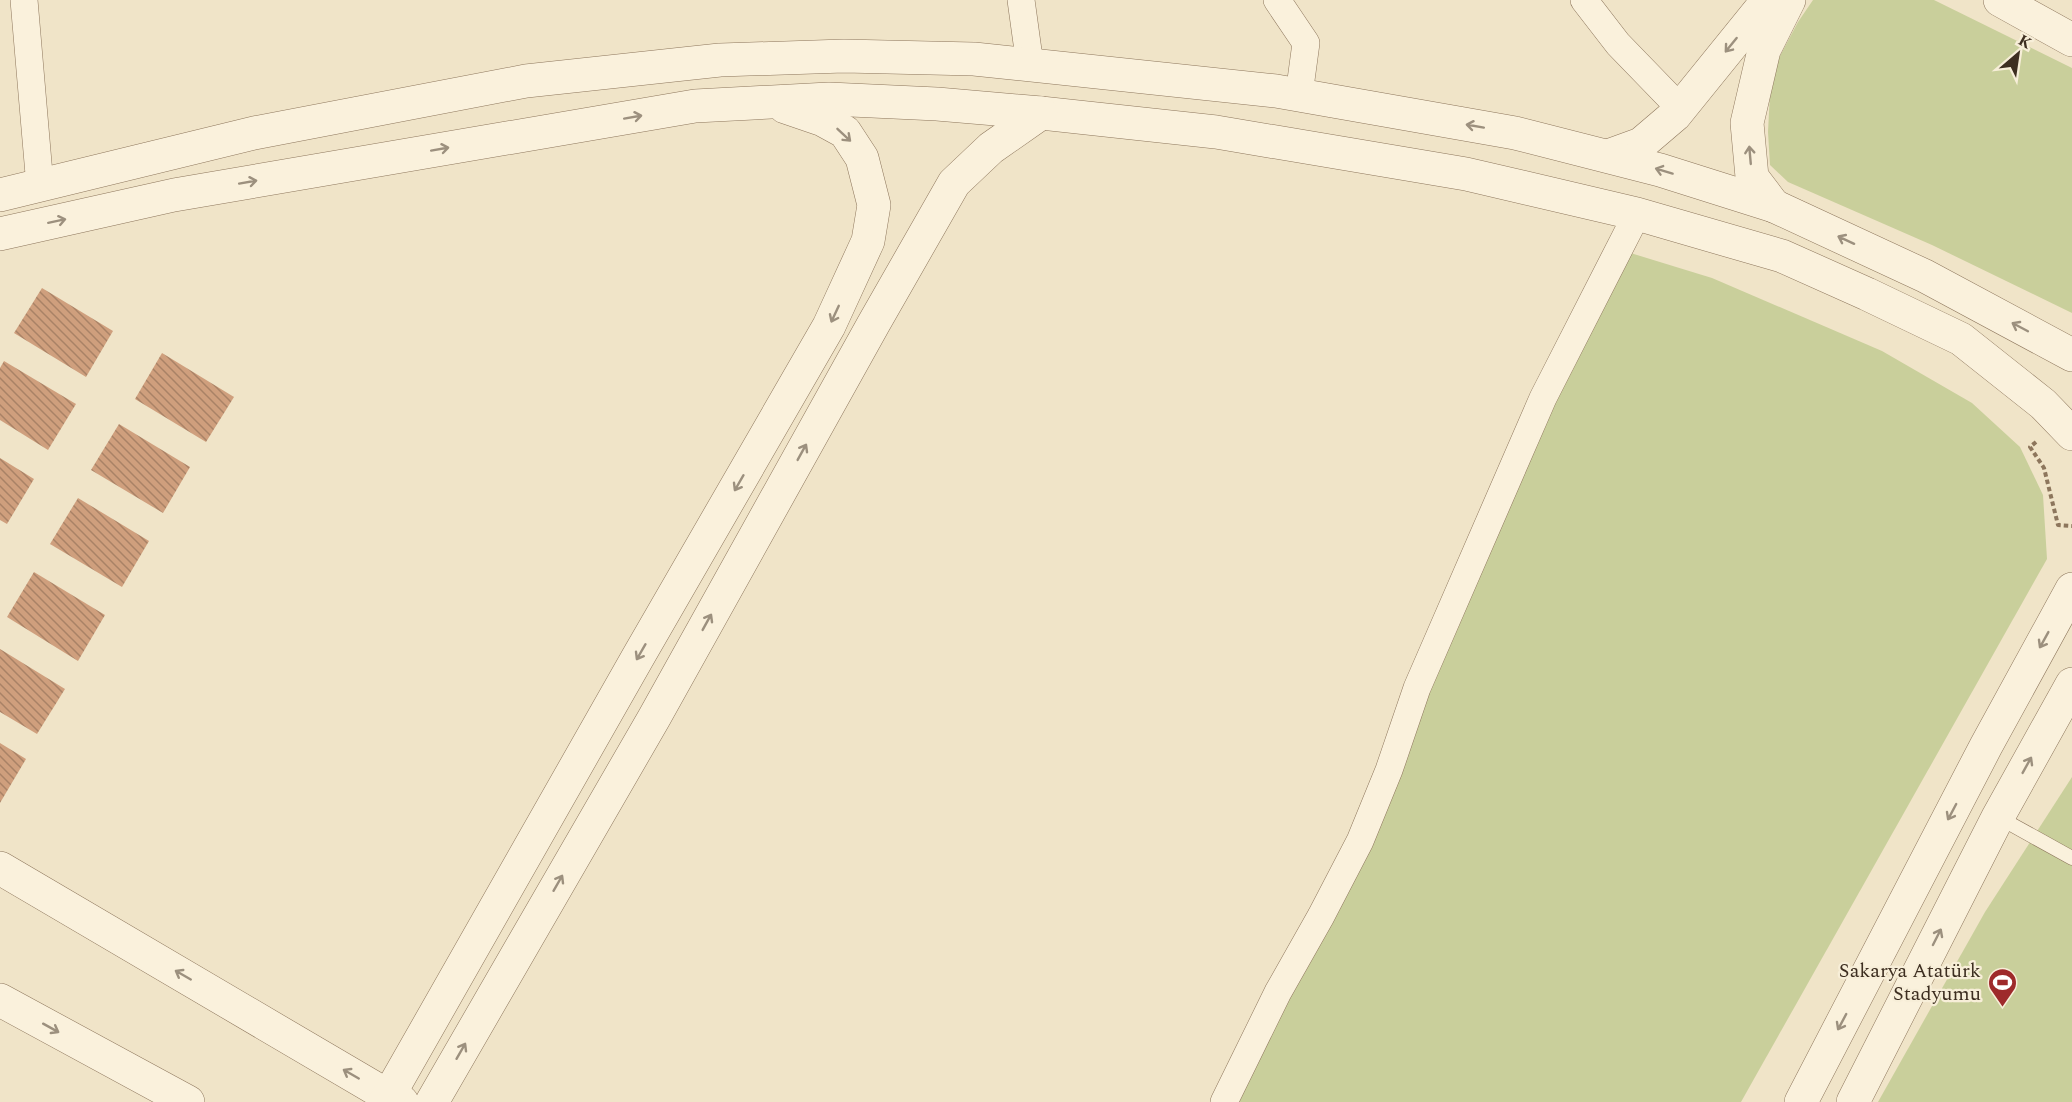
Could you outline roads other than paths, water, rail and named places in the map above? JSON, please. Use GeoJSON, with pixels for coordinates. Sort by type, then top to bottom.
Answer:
{"type":"FeatureCollection","features":[{"type":"Feature","properties":{"kind":"street"},"geometry":{"type":"LineString","coordinates":[[24,0],[40,186]]}},
{"type":"Feature","properties":{"kind":"street"},"geometry":{"type":"LineString","coordinates":[[1021,0],[1030,65]]}},
{"type":"Feature","properties":{"kind":"street"},"geometry":{"type":"LineString","coordinates":[[1277,0],[1306,42],[1299,95]]}},
{"type":"Feature","properties":{"kind":"street"},"geometry":{"type":"LineString","coordinates":[[1584,0],[1618,44],[1680,108]]}},
{"type":"Feature","properties":{"kind":"street"},"geometry":{"type":"LineString","coordinates":[[1608,156],[1641,144],[1680,108],[1768,0]]}},
{"type":"Feature","properties":{"kind":"street"},"geometry":{"type":"LineString","coordinates":[[1774,206],[1752,177],[1747,123],[1764,50],[1789,0]]}},
{"type":"Feature","properties":{"kind":"street"},"geometry":{"type":"LineString","coordinates":[[2000,0],[2072,40]]}},
{"type":"Feature","properties":{"kind":"street"},"geometry":{"type":"LineString","coordinates":[[0,195],[254,133],[526,81],[720,60],[844,56],[974,58],[1276,91],[1515,133],[1660,170],[1774,206],[1925,276],[2072,355]]}},
{"type":"Feature","properties":{"kind":"street"},"geometry":{"type":"LineString","coordinates":[[0,234],[174,195],[695,106],[828,99],[926,103],[1041,113],[1216,132],[1455,172],[1637,214],[1782,256],[1961,339],[2043,404],[2072,434]]}},
{"type":"Feature","properties":{"kind":"street"},"geometry":{"type":"LineString","coordinates":[[0,868],[392,1100],[638,657],[830,326],[868,241],[874,205],[862,158],[845,132],[823,120],[772,102]]}},
{"type":"Feature","properties":{"kind":"street"},"geometry":{"type":"LineString","coordinates":[[432,1102],[654,718],[954,183],[991,148],[1041,113]]}},
{"type":"Feature","properties":{"kind":"street"},"geometry":{"type":"LineString","coordinates":[[1224,1102],[1278,992],[1360,841],[1389,770],[1417,688],[1543,398],[1637,214]]}},
{"type":"Feature","properties":{"kind":"street"},"geometry":{"type":"LineString","coordinates":[[1801,1102],[1986,746],[2072,589]]}},
{"type":"Feature","properties":{"kind":"street"},"geometry":{"type":"LineString","coordinates":[[1853,1102],[1998,817],[2072,684]]}},
{"type":"Feature","properties":{"kind":"street"},"geometry":{"type":"LineString","coordinates":[[0,1000],[188,1102]]}},
{"type":"Feature","properties":{"kind":"lane"},"geometry":{"type":"LineString","coordinates":[[1998,817],[2072,858]]}},
{"type":"Feature","properties":{"kind":"place","name":"Sakarya Atatürk Stadyumu"},"geometry":{"type":"Point","coordinates":[2002,1008]}}]}
